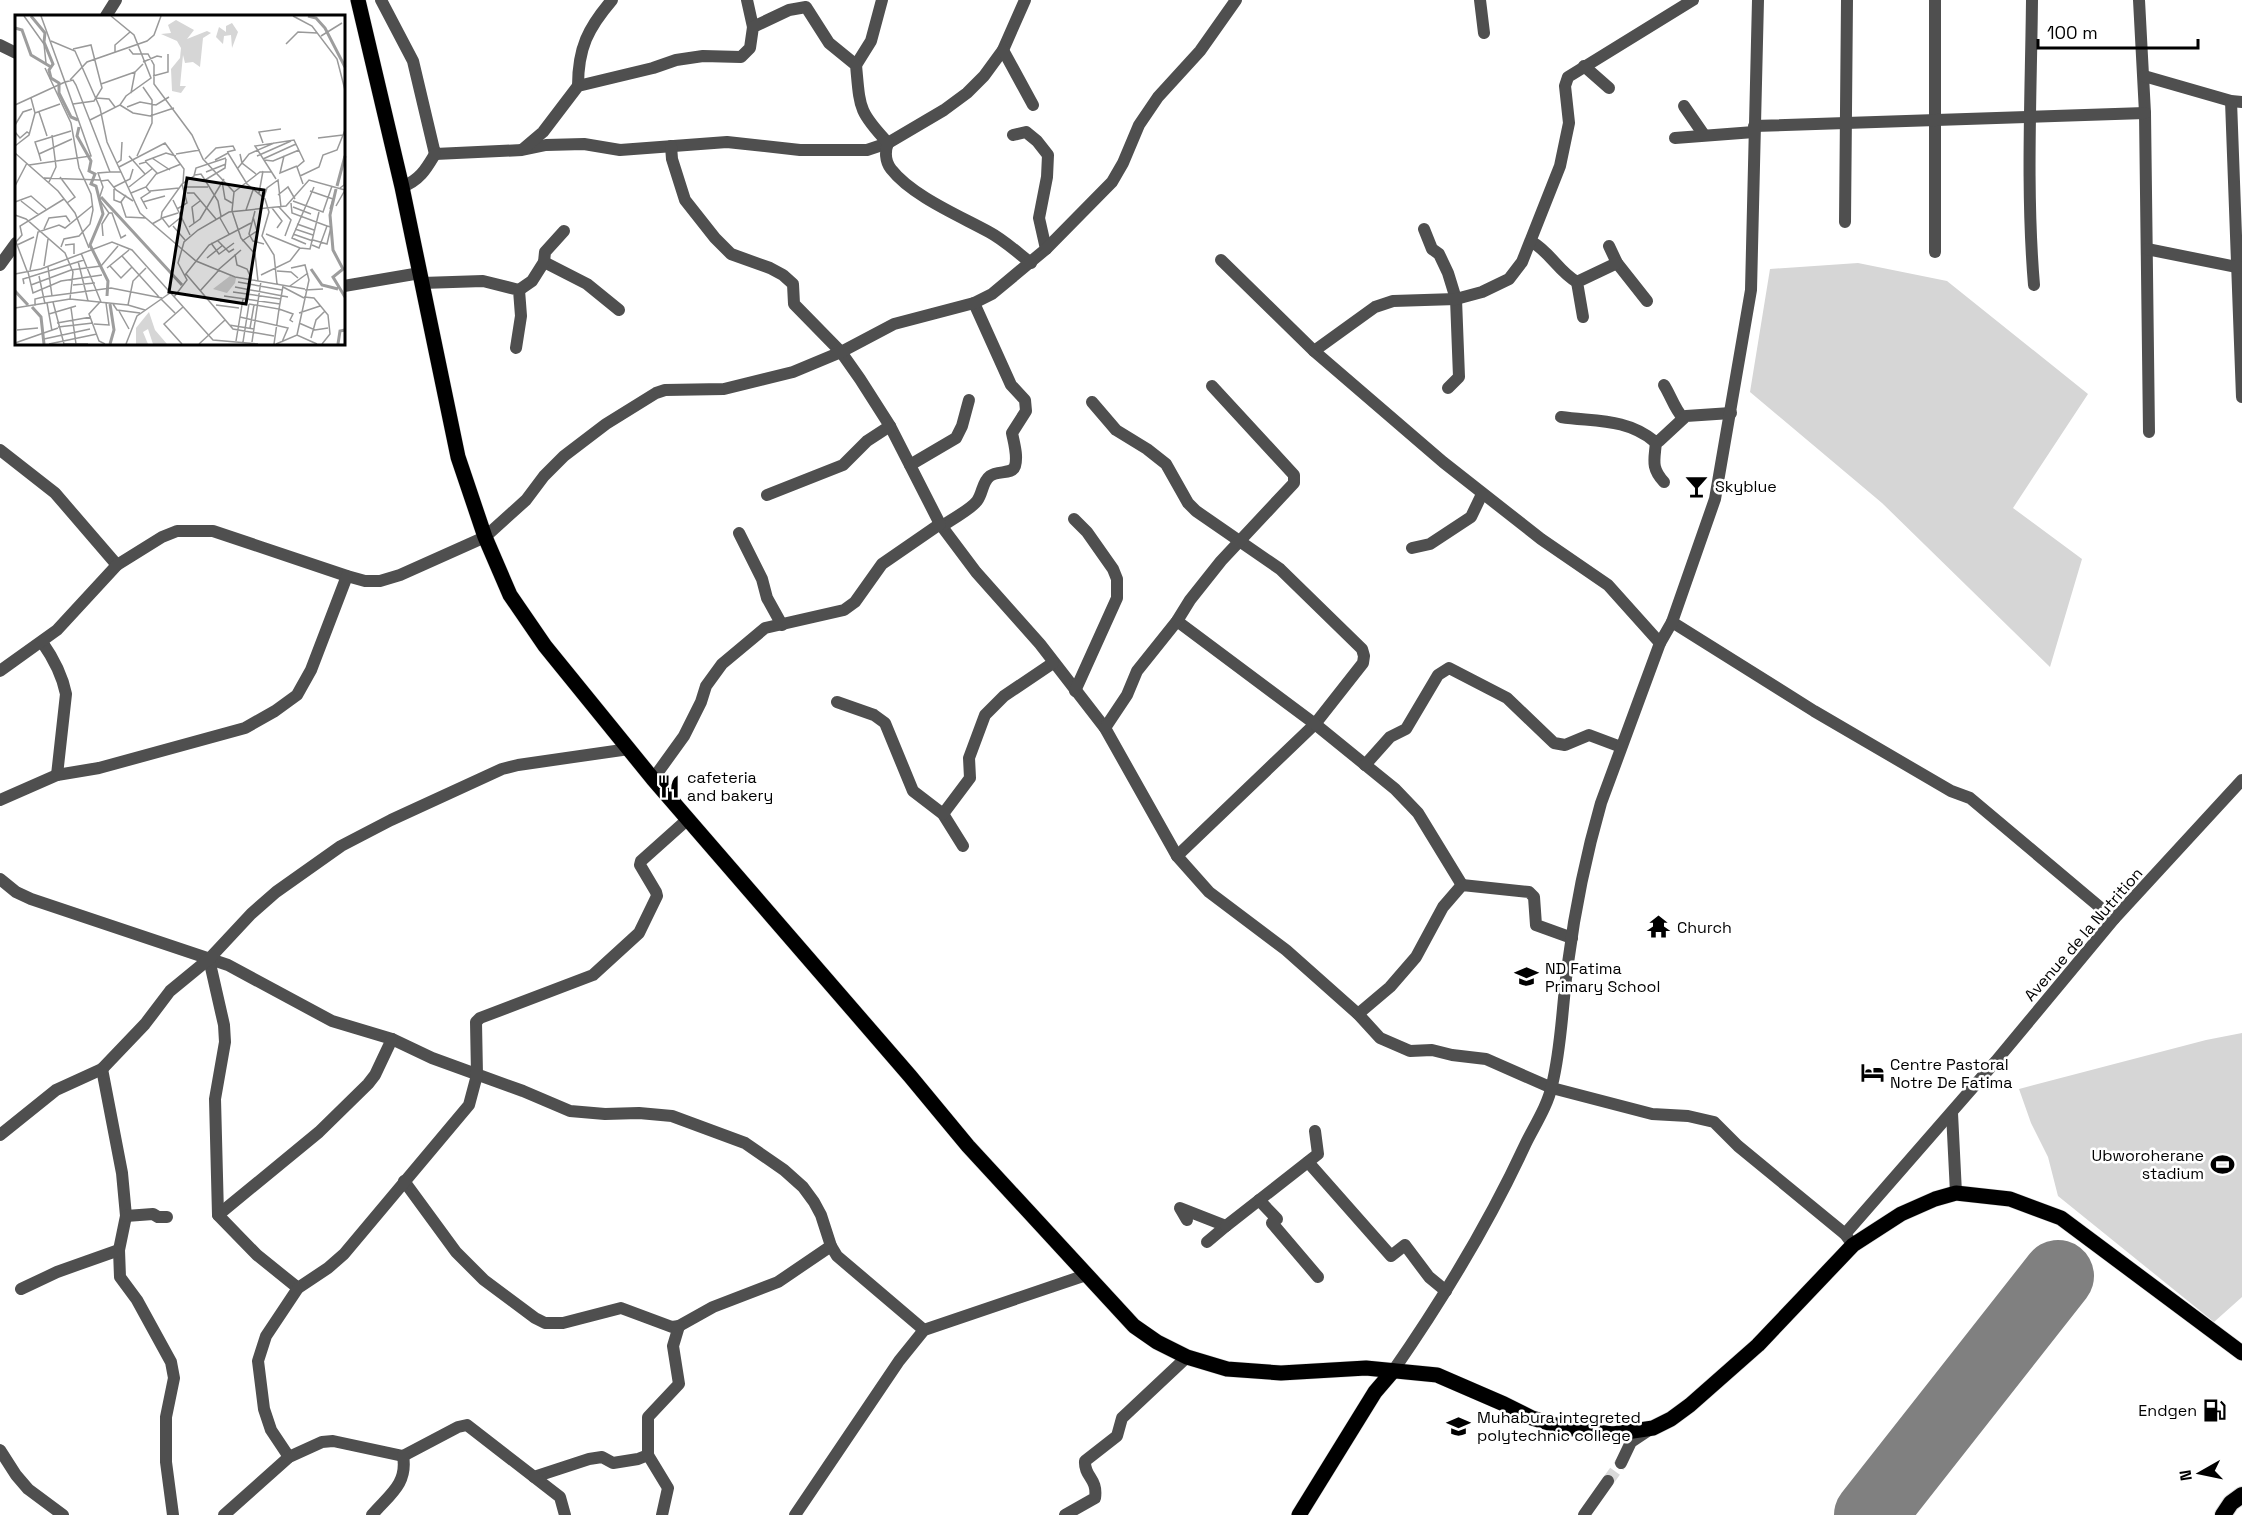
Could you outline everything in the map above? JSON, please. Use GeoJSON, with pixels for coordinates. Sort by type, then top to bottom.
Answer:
{"type":"FeatureCollection","features":[{"type":"Feature","properties":{"kind":"highway"},"geometry":{"type":"LineString","coordinates":[[2223,1515],[2231,1503],[2242,1495]]}},
{"type":"Feature","properties":{"kind":"main road"},"geometry":{"type":"LineString","coordinates":[[358,0],[422,278],[458,457],[485,537],[510,596],[545,646],[653,779],[968,1146],[1134,1326],[1157,1342],[1187,1358],[1227,1369],[1281,1373],[1366,1368],[1437,1375],[1532,1418],[1566,1428],[1613,1434],[1653,1428],[1671,1419],[1690,1405],[1758,1345],[1849,1239],[1935,1199],[1956,1193],[2010,1199],[2061,1218],[2242,1353]]}},
{"type":"Feature","properties":{"kind":"main road"},"geometry":{"type":"LineString","coordinates":[[1299,1515],[1375,1392],[1393,1371]]}},
{"type":"Feature","properties":{"kind":"street"},"geometry":{"type":"LineString","coordinates":[[107,15],[116,0]]}},
{"type":"Feature","properties":{"kind":"street"},"geometry":{"type":"LineString","coordinates":[[381,0],[413,61],[435,154],[422,175],[413,183],[402,187]]}},
{"type":"Feature","properties":{"kind":"street"},"geometry":{"type":"LineString","coordinates":[[522,150],[543,132],[578,86],[578,65],[585,39],[594,21],[612,0]]}},
{"type":"Feature","properties":{"kind":"street"},"geometry":{"type":"LineString","coordinates":[[578,86],[653,68],[676,60],[703,56],[741,57],[750,48],[753,27],[747,0]]}},
{"type":"Feature","properties":{"kind":"street"},"geometry":{"type":"LineString","coordinates":[[882,0],[871,41],[856,65],[860,107],[868,121],[888,143]]}},
{"type":"Feature","properties":{"kind":"street"},"geometry":{"type":"LineString","coordinates":[[435,154],[522,150],[546,145],[584,144],[620,150],[727,142],[801,150],[850,152],[867,150],[888,143],[944,110],[967,93],[984,76],[1003,50],[1025,0]]}},
{"type":"Feature","properties":{"kind":"street"},"geometry":{"type":"LineString","coordinates":[[0,671],[57,630],[117,566],[162,537],[177,531],[213,531],[347,576],[365,581],[380,581],[400,575],[485,537],[526,500],[544,476],[564,456],[606,424],[656,393],[665,390],[724,389],[793,372],[841,352],[894,324],[974,303],[992,294],[1046,249],[1112,182],[1123,163],[1139,125],[1158,97],[1200,51],[1236,0]]}},
{"type":"Feature","properties":{"kind":"street"},"geometry":{"type":"LineString","coordinates":[[1480,0],[1484,33]]}},
{"type":"Feature","properties":{"kind":"street"},"geometry":{"type":"LineString","coordinates":[[1314,351],[1375,307],[1393,302],[1456,299],[1482,292],[1509,279],[1522,262],[1532,242],[1560,166],[1569,123],[1565,86],[1568,77],[1693,0]]}},
{"type":"Feature","properties":{"kind":"street"},"geometry":{"type":"LineString","coordinates":[[1393,1371],[1446,1291],[1516,1164],[1552,1088],[1563,1031],[1572,938],[1593,830],[1660,643],[1672,622],[1715,499],[1751,290],[1758,0]]}},
{"type":"Feature","properties":{"kind":"street"},"geometry":{"type":"LineString","coordinates":[[1845,222],[1847,0]]}},
{"type":"Feature","properties":{"kind":"street"},"geometry":{"type":"LineString","coordinates":[[1935,0],[1935,252]]}},
{"type":"Feature","properties":{"kind":"street"},"geometry":{"type":"LineString","coordinates":[[2032,0],[2030,116],[2031,244],[2034,285]]}},
{"type":"Feature","properties":{"kind":"street"},"geometry":{"type":"LineString","coordinates":[[2139,0],[2145,113],[2149,432]]}},
{"type":"Feature","properties":{"kind":"street"},"geometry":{"type":"LineString","coordinates":[[753,27],[789,10],[806,7],[829,43],[856,65]]}},
{"type":"Feature","properties":{"kind":"street"},"geometry":{"type":"LineString","coordinates":[[0,45],[15,52]]}},
{"type":"Feature","properties":{"kind":"street"},"geometry":{"type":"LineString","coordinates":[[1003,50],[1033,105]]}},
{"type":"Feature","properties":{"kind":"street"},"geometry":{"type":"LineString","coordinates":[[1584,66],[1609,88]]}},
{"type":"Feature","properties":{"kind":"street"},"geometry":{"type":"LineString","coordinates":[[2144,76],[2236,102],[2242,397]]}},
{"type":"Feature","properties":{"kind":"street"},"geometry":{"type":"LineString","coordinates":[[1684,106],[1704,135]]}},
{"type":"Feature","properties":{"kind":"street"},"geometry":{"type":"LineString","coordinates":[[1675,138],[1754,129],[1846,123],[2145,113]]}},
{"type":"Feature","properties":{"kind":"street"},"geometry":{"type":"LineString","coordinates":[[1013,135],[1026,132],[1048,155],[1047,177],[1039,218],[1046,249]]}},
{"type":"Feature","properties":{"kind":"street"},"geometry":{"type":"LineString","coordinates":[[888,143],[885,152],[890,168],[910,186],[955,215],[992,233],[1031,263]]}},
{"type":"Feature","properties":{"kind":"street"},"geometry":{"type":"LineString","coordinates":[[671,146],[672,159],[685,200],[715,238],[731,254],[783,275],[793,284],[794,304],[841,352],[890,426],[941,525],[976,572],[1040,644],[1105,729],[1177,856],[1209,892],[1286,950],[1358,1014],[1380,1038],[1410,1050],[1432,1050],[1486,1059],[1552,1088],[1652,1114],[1688,1116],[1714,1122],[1738,1146],[1849,1239]]}},
{"type":"Feature","properties":{"kind":"street"},"geometry":{"type":"LineString","coordinates":[[1424,229],[1432,249],[1439,254],[1448,273],[1456,299],[1459,377],[1448,388]]}},
{"type":"Feature","properties":{"kind":"street"},"geometry":{"type":"LineString","coordinates":[[345,286],[422,278],[483,281],[519,290],[532,281],[544,262],[545,252],[564,231]]}},
{"type":"Feature","properties":{"kind":"street"},"geometry":{"type":"LineString","coordinates":[[1532,242],[1543,249],[1567,276],[1577,282],[1583,317]]}},
{"type":"Feature","properties":{"kind":"street"},"geometry":{"type":"LineString","coordinates":[[0,265],[15,244]]}},
{"type":"Feature","properties":{"kind":"street"},"geometry":{"type":"LineString","coordinates":[[1609,246],[1617,263],[1647,301]]}},
{"type":"Feature","properties":{"kind":"street"},"geometry":{"type":"LineString","coordinates":[[2147,249],[2240,267]]}},
{"type":"Feature","properties":{"kind":"street"},"geometry":{"type":"LineString","coordinates":[[1221,260],[1314,351],[1443,462],[1541,539],[1608,585],[1660,643]]}},
{"type":"Feature","properties":{"kind":"street"},"geometry":{"type":"LineString","coordinates":[[544,262],[587,284],[619,310]]}},
{"type":"Feature","properties":{"kind":"street"},"geometry":{"type":"LineString","coordinates":[[1577,282],[1617,263]]}},
{"type":"Feature","properties":{"kind":"street"},"geometry":{"type":"LineString","coordinates":[[516,348],[521,316],[519,290]]}},
{"type":"Feature","properties":{"kind":"street"},"geometry":{"type":"LineString","coordinates":[[653,779],[684,736],[701,702],[706,686],[722,664],[765,628],[844,610],[855,602],[882,564],[978,501],[981,489],[989,476],[1014,469],[1016,459],[1012,433],[1026,411],[1025,400],[1011,385],[974,303]]}},
{"type":"Feature","properties":{"kind":"street"},"geometry":{"type":"LineString","coordinates":[[1664,385],[1672,397],[1675,410],[1683,418]]}},
{"type":"Feature","properties":{"kind":"street"},"geometry":{"type":"LineString","coordinates":[[1105,729],[1127,695],[1137,671],[1177,621],[1190,600],[1239,542],[1294,483],[1294,475],[1212,386]]}},
{"type":"Feature","properties":{"kind":"street"},"geometry":{"type":"LineString","coordinates":[[910,465],[957,438],[969,400]]}},
{"type":"Feature","properties":{"kind":"street"},"geometry":{"type":"LineString","coordinates":[[1092,402],[1116,430],[1166,464],[1188,503],[1196,511],[1280,569],[1362,649],[1364,656],[1363,663],[1315,724],[1177,856]]}},
{"type":"Feature","properties":{"kind":"street"},"geometry":{"type":"LineString","coordinates":[[1656,441],[1664,438],[1683,418],[1692,414],[1731,413]]}},
{"type":"Feature","properties":{"kind":"street"},"geometry":{"type":"LineString","coordinates":[[1561,417],[1620,424],[1641,431],[1656,441]]}},
{"type":"Feature","properties":{"kind":"street"},"geometry":{"type":"LineString","coordinates":[[767,495],[843,465],[867,441],[890,426]]}},
{"type":"Feature","properties":{"kind":"street"},"geometry":{"type":"LineString","coordinates":[[1656,441],[1654,464],[1656,473],[1664,482]]}},
{"type":"Feature","properties":{"kind":"street"},"geometry":{"type":"LineString","coordinates":[[0,450],[55,493],[117,566]]}},
{"type":"Feature","properties":{"kind":"street"},"geometry":{"type":"LineString","coordinates":[[1412,548],[1430,544],[1470,517],[1482,494]]}},
{"type":"Feature","properties":{"kind":"street"},"geometry":{"type":"LineString","coordinates":[[1074,519],[1087,532],[1113,569],[1117,579],[1118,597],[1075,692]]}},
{"type":"Feature","properties":{"kind":"street"},"geometry":{"type":"LineString","coordinates":[[739,533],[762,579],[767,598],[782,625]]}},
{"type":"Feature","properties":{"kind":"street"},"geometry":{"type":"LineString","coordinates":[[0,800],[57,775],[99,768],[245,728],[275,711],[297,695],[311,670],[347,576]]}},
{"type":"Feature","properties":{"kind":"street"},"geometry":{"type":"LineString","coordinates":[[1177,621],[1315,724],[1395,789],[1418,813],[1462,885]]}},
{"type":"Feature","properties":{"kind":"street"},"geometry":{"type":"LineString","coordinates":[[1672,622],[1814,711],[1951,791],[1970,798],[2114,919]]}},
{"type":"Feature","properties":{"kind":"street"},"geometry":{"type":"LineString","coordinates":[[42,642],[54,660],[66,694],[57,775]]}},
{"type":"Feature","properties":{"kind":"street"},"geometry":{"type":"LineString","coordinates":[[943,814],[970,778],[969,758],[984,715],[1004,696],[1053,663]]}},
{"type":"Feature","properties":{"kind":"street"},"geometry":{"type":"LineString","coordinates":[[1365,765],[1390,737],[1406,729],[1438,675],[1449,668],[1507,698],[1554,743],[1565,744],[1589,735],[1622,747]]}},
{"type":"Feature","properties":{"kind":"street"},"geometry":{"type":"LineString","coordinates":[[837,702],[874,715],[885,723],[913,791],[943,814],[963,846]]}},
{"type":"Feature","properties":{"kind":"street"},"geometry":{"type":"LineString","coordinates":[[0,1135],[56,1090],[102,1069],[145,1024],[170,991],[209,959],[251,914],[276,892],[341,846],[391,820],[502,769],[629,749]]}},
{"type":"Feature","properties":{"kind":"street","name":"Avenue de la Nutrition"},"geometry":{"type":"LineString","coordinates":[[1849,1239],[2114,919],[2242,780]]}},
{"type":"Feature","properties":{"kind":"street"},"geometry":{"type":"LineString","coordinates":[[289,1457],[271,1430],[264,1409],[258,1361],[266,1336],[298,1287],[328,1268],[344,1254],[469,1106],[477,1075],[476,1022],[480,1018],[592,975],[639,933],[657,896],[640,865],[641,861],[688,819]]}},
{"type":"Feature","properties":{"kind":"street"},"geometry":{"type":"LineString","coordinates":[[0,879],[16,892],[31,899],[228,965],[332,1021],[392,1039],[432,1058],[523,1090],[570,1111],[672,1116],[745,1143],[784,1170],[803,1187],[821,1215],[831,1246],[837,1256],[924,1330]]}},
{"type":"Feature","properties":{"kind":"street"},"geometry":{"type":"LineString","coordinates":[[1462,885],[1529,892],[1534,897],[1536,925],[1572,938]]}},
{"type":"Feature","properties":{"kind":"street"},"geometry":{"type":"LineString","coordinates":[[1358,1014],[1390,987],[1416,957],[1443,907],[1462,885]]}},
{"type":"Feature","properties":{"kind":"street"},"geometry":{"type":"LineString","coordinates":[[209,959],[224,1025],[225,1042],[215,1099],[218,1215],[257,1255],[298,1287]]}},
{"type":"Feature","properties":{"kind":"street"},"geometry":{"type":"LineString","coordinates":[[218,1215],[320,1132],[368,1084],[375,1075],[392,1039]]}},
{"type":"Feature","properties":{"kind":"street"},"geometry":{"type":"LineString","coordinates":[[102,1069],[122,1173],[126,1216],[119,1250],[120,1277],[137,1300],[171,1362],[174,1378],[166,1417],[166,1462],[173,1515]]}},
{"type":"Feature","properties":{"kind":"street"},"geometry":{"type":"LineString","coordinates":[[1952,1113],[1956,1193]]}},
{"type":"Feature","properties":{"kind":"street"},"geometry":{"type":"LineString","coordinates":[[1207,1242],[1318,1154],[1316,1131]]}},
{"type":"Feature","properties":{"kind":"street"},"geometry":{"type":"LineString","coordinates":[[1308,1162],[1390,1256],[1405,1245],[1429,1277],[1446,1291]]}},
{"type":"Feature","properties":{"kind":"street"},"geometry":{"type":"LineString","coordinates":[[404,1181],[456,1252],[484,1280],[534,1318],[545,1323],[563,1323],[621,1308],[672,1327],[679,1326],[713,1307],[778,1282],[831,1246]]}},
{"type":"Feature","properties":{"kind":"street"},"geometry":{"type":"LineString","coordinates":[[1259,1200],[1277,1219],[1272,1223],[1318,1277]]}},
{"type":"Feature","properties":{"kind":"street"},"geometry":{"type":"LineString","coordinates":[[1188,1220],[1179,1208],[1226,1226]]}},
{"type":"Feature","properties":{"kind":"street"},"geometry":{"type":"LineString","coordinates":[[126,1216],[153,1214],[158,1217],[168,1217]]}},
{"type":"Feature","properties":{"kind":"street"},"geometry":{"type":"LineString","coordinates":[[21,1289],[57,1272],[119,1250]]}},
{"type":"Feature","properties":{"kind":"street"},"geometry":{"type":"LineString","coordinates":[[795,1515],[898,1361],[924,1330],[1086,1275]]}},
{"type":"Feature","properties":{"kind":"street"},"geometry":{"type":"LineString","coordinates":[[662,1515],[668,1488],[648,1455],[648,1417],[679,1384],[673,1346],[679,1326]]}},
{"type":"Feature","properties":{"kind":"street"},"geometry":{"type":"LineString","coordinates":[[1065,1515],[1095,1498],[1096,1487],[1085,1467],[1085,1461],[1117,1436],[1122,1418],[1187,1358]]}},
{"type":"Feature","properties":{"kind":"street"},"geometry":{"type":"LineString","coordinates":[[224,1515],[289,1457],[322,1442],[333,1441],[403,1456],[458,1427],[467,1425],[560,1497],[565,1515]]}},
{"type":"Feature","properties":{"kind":"street"},"geometry":{"type":"LineString","coordinates":[[1621,1462],[1631,1442],[1653,1428]]}},
{"type":"Feature","properties":{"kind":"street"},"geometry":{"type":"LineString","coordinates":[[0,1450],[28,1489],[63,1515]]}},
{"type":"Feature","properties":{"kind":"street"},"geometry":{"type":"LineString","coordinates":[[534,1477],[589,1459],[602,1457],[613,1462],[638,1459],[648,1455]]}},
{"type":"Feature","properties":{"kind":"street"},"geometry":{"type":"LineString","coordinates":[[372,1515],[402,1480],[405,1470],[403,1456]]}},
{"type":"Feature","properties":{"kind":"street"},"geometry":{"type":"LineString","coordinates":[[1584,1515],[1608,1481]]}},
{"type":"Feature","properties":{"kind":"shaded area"},"geometry":{"type":"Polygon","coordinates":[[[1858,263],[1947,281],[2088,394],[2013,508],[2082,559],[2050,667],[1882,503],[1750,392],[1770,269],[1858,263]]]}},
{"type":"Feature","properties":{"kind":"shaded area","name":"Ubworoherane stadium"},"geometry":{"type":"Polygon","coordinates":[[[2242,1033],[2242,1297],[2214,1322],[2058,1196],[2048,1157],[2031,1123],[2019,1089],[2206,1040],[2242,1033]]]}},
{"type":"Feature","properties":{"kind":"runway"},"geometry":{"type":"LineString","coordinates":[[1870,1515],[2058,1276]]}},
{"type":"Feature","properties":{"kind":"tunnel"},"geometry":{"type":"LineString","coordinates":[[1608,1481],[1621,1463]]}},
{"type":"Feature","properties":{"kind":"place","name":"Skyblue"},"geometry":{"type":"Point","coordinates":[1697,486]}},
{"type":"Feature","properties":{"kind":"place","name":"cafeteria and bakery"},"geometry":{"type":"Point","coordinates":[669,786]}},
{"type":"Feature","properties":{"kind":"place","name":"Church"},"geometry":{"type":"Point","coordinates":[1659,927]}},
{"type":"Feature","properties":{"kind":"place","name":"ND Fatima Primary School"},"geometry":{"type":"Point","coordinates":[1527,977]}},
{"type":"Feature","properties":{"kind":"place","name":"Centre Pastoral Notre De Fatima"},"geometry":{"type":"Point","coordinates":[1872,1073]}},
{"type":"Feature","properties":{"kind":"place","name":"Ubworoherane stadium"},"geometry":{"type":"Point","coordinates":[2222,1164]}},
{"type":"Feature","properties":{"kind":"place","name":"Endgen"},"geometry":{"type":"Point","coordinates":[2215,1410]}},
{"type":"Feature","properties":{"kind":"place","name":"Muhabura integreted polytechnic college"},"geometry":{"type":"Point","coordinates":[1459,1426]}}]}
